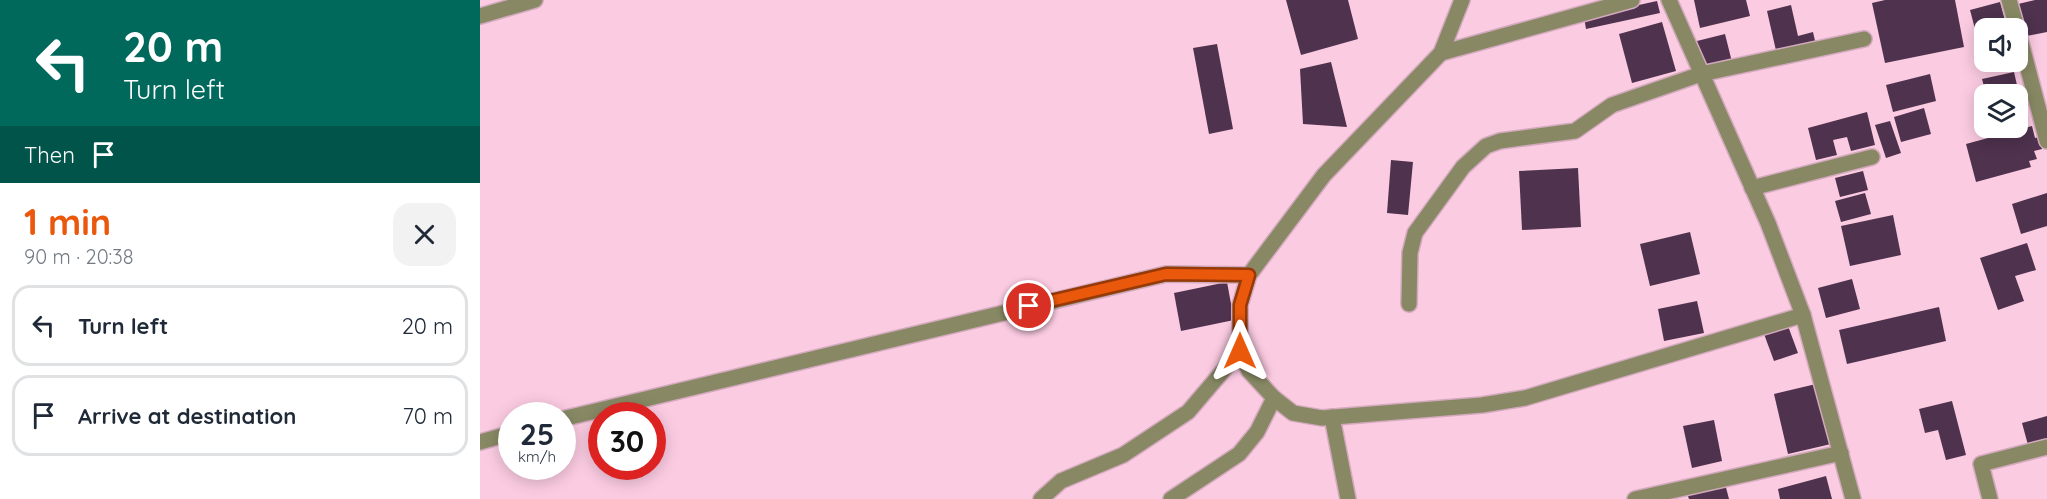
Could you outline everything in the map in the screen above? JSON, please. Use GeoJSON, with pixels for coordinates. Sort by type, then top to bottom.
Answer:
{"type":"FeatureCollection","features":[{"type":"Feature","properties":{"kind":"street"},"geometry":{"type":"LineString","coordinates":[[480,16],[536,0]]}},
{"type":"Feature","properties":{"kind":"street"},"geometry":{"type":"LineString","coordinates":[[1462,0],[1441,53],[1324,175],[1249,275],[1240,305],[1240,351],[1249,371],[1274,398],[1293,413],[1332,417],[1455,407],[1525,398],[1803,315]]}},
{"type":"Feature","properties":{"kind":"street"},"geometry":{"type":"LineString","coordinates":[[1441,53],[1632,0]]}},
{"type":"Feature","properties":{"kind":"street"},"geometry":{"type":"LineString","coordinates":[[1669,0],[1752,188],[1803,315],[1853,499]]}},
{"type":"Feature","properties":{"kind":"street"},"geometry":{"type":"LineString","coordinates":[[2009,0],[2014,18]]}},
{"type":"Feature","properties":{"kind":"street"},"geometry":{"type":"LineString","coordinates":[[1409,304],[1410,253],[1415,233],[1476,153],[1500,141],[1575,131],[1612,105],[1701,74],[1864,39]]}},
{"type":"Feature","properties":{"kind":"street"},"geometry":{"type":"LineString","coordinates":[[2028,71],[2047,141]]}},
{"type":"Feature","properties":{"kind":"street"},"geometry":{"type":"LineString","coordinates":[[1752,188],[1872,157]]}},
{"type":"Feature","properties":{"kind":"street"},"geometry":{"type":"LineString","coordinates":[[576,416],[1166,274],[1249,275]]}},
{"type":"Feature","properties":{"kind":"street"},"geometry":{"type":"LineString","coordinates":[[1041,499],[1061,481],[1123,454],[1188,412],[1240,351]]}},
{"type":"Feature","properties":{"kind":"street"},"geometry":{"type":"LineString","coordinates":[[1171,499],[1239,454],[1257,432],[1274,398]]}},
{"type":"Feature","properties":{"kind":"street"},"geometry":{"type":"LineString","coordinates":[[1332,417],[1348,499]]}},
{"type":"Feature","properties":{"kind":"street"},"geometry":{"type":"LineString","coordinates":[[480,442],[498,437]]}},
{"type":"Feature","properties":{"kind":"street"},"geometry":{"type":"LineString","coordinates":[[1990,499],[1981,464],[2047,447]]}},
{"type":"Feature","properties":{"kind":"street"},"geometry":{"type":"LineString","coordinates":[[1635,499],[1841,453]]}},
{"type":"Feature","properties":{"kind":"building"},"geometry":{"type":"Polygon","coordinates":[[[1286,0],[1348,0],[1358,39],[1301,55],[1286,0]]]}},
{"type":"Feature","properties":{"kind":"building"},"geometry":{"type":"Polygon","coordinates":[[[1694,0],[1746,0],[1750,16],[1700,28],[1694,0]]]}},
{"type":"Feature","properties":{"kind":"building"},"geometry":{"type":"Polygon","coordinates":[[[1885,0],[1955,0],[1964,47],[1885,63],[1872,3],[1885,0]]]}},
{"type":"Feature","properties":{"kind":"building"},"geometry":{"type":"Polygon","coordinates":[[[2047,0],[2047,32],[2028,36],[2028,18],[2022,18],[2018,4],[2047,0]]]}},
{"type":"Feature","properties":{"kind":"building"},"geometry":{"type":"Polygon","coordinates":[[[1657,1],[1660,13],[1586,29],[1584,17],[1657,1]]]}},
{"type":"Feature","properties":{"kind":"building"},"geometry":{"type":"Polygon","coordinates":[[[2000,2],[2004,18],[1974,18],[1974,25],[1970,10],[2000,2]]]}},
{"type":"Feature","properties":{"kind":"building"},"geometry":{"type":"Polygon","coordinates":[[[1791,5],[1798,36],[1813,32],[1816,45],[1777,55],[1767,11],[1791,5]]]}},
{"type":"Feature","properties":{"kind":"building"},"geometry":{"type":"Polygon","coordinates":[[[1662,22],[1676,71],[1632,83],[1619,34],[1662,22]]]}},
{"type":"Feature","properties":{"kind":"building"},"geometry":{"type":"Polygon","coordinates":[[[1725,34],[1732,62],[1704,69],[1697,41],[1725,34]]]}},
{"type":"Feature","properties":{"kind":"building"},"geometry":{"type":"Polygon","coordinates":[[[1217,44],[1233,129],[1209,134],[1193,48],[1217,44]]]}},
{"type":"Feature","properties":{"kind":"building"},"geometry":{"type":"Polygon","coordinates":[[[1331,62],[1347,127],[1303,124],[1300,69],[1331,62]]]}},
{"type":"Feature","properties":{"kind":"building"},"geometry":{"type":"Polygon","coordinates":[[[2014,72],[2017,84],[1983,84],[1982,79],[2014,72]]]}},
{"type":"Feature","properties":{"kind":"building"},"geometry":{"type":"Polygon","coordinates":[[[1930,74],[1936,101],[1893,112],[1886,85],[1930,74]]]}},
{"type":"Feature","properties":{"kind":"building"},"geometry":{"type":"Polygon","coordinates":[[[1924,108],[1931,134],[1901,142],[1894,117],[1924,108]]]}},
{"type":"Feature","properties":{"kind":"building"},"geometry":{"type":"Polygon","coordinates":[[[1867,112],[1875,145],[1851,151],[1847,137],[1833,140],[1837,155],[1816,160],[1808,128],[1867,112]]]}},
{"type":"Feature","properties":{"kind":"building"},"geometry":{"type":"Polygon","coordinates":[[[1890,121],[1901,153],[1886,158],[1875,125],[1890,121]]]}},
{"type":"Feature","properties":{"kind":"building"},"geometry":{"type":"Polygon","coordinates":[[[2032,126],[2035,138],[2039,137],[2042,149],[2034,151],[2037,159],[2029,161],[2031,167],[1976,182],[1966,144],[1988,138],[2028,138],[2028,127],[2032,126]]]}},
{"type":"Feature","properties":{"kind":"building"},"geometry":{"type":"Polygon","coordinates":[[[1391,160],[1413,162],[1408,215],[1387,213],[1391,160]]]}},
{"type":"Feature","properties":{"kind":"building"},"geometry":{"type":"Polygon","coordinates":[[[1578,168],[1581,227],[1522,230],[1519,171],[1578,168]]]}},
{"type":"Feature","properties":{"kind":"building"},"geometry":{"type":"Polygon","coordinates":[[[1863,171],[1868,190],[1840,197],[1835,178],[1863,171]]]}},
{"type":"Feature","properties":{"kind":"building"},"geometry":{"type":"Polygon","coordinates":[[[1865,193],[1871,214],[1841,222],[1835,201],[1865,193]]]}},
{"type":"Feature","properties":{"kind":"building"},"geometry":{"type":"Polygon","coordinates":[[[2047,193],[2047,226],[2021,234],[2012,204],[2047,193]]]}},
{"type":"Feature","properties":{"kind":"building"},"geometry":{"type":"Polygon","coordinates":[[[1893,215],[1901,255],[1850,266],[1841,226],[1893,215]]]}},
{"type":"Feature","properties":{"kind":"building"},"geometry":{"type":"Polygon","coordinates":[[[1690,232],[1700,274],[1650,286],[1640,244],[1690,232]]]}},
{"type":"Feature","properties":{"kind":"building"},"geometry":{"type":"Polygon","coordinates":[[[2027,243],[2036,270],[2015,276],[2024,301],[1998,310],[1980,258],[2027,243]]]}},
{"type":"Feature","properties":{"kind":"building"},"geometry":{"type":"Polygon","coordinates":[[[1852,279],[1860,309],[1826,318],[1818,288],[1852,279]]]}},
{"type":"Feature","properties":{"kind":"building"},"geometry":{"type":"Polygon","coordinates":[[[1227,282],[1234,320],[1181,331],[1174,293],[1227,282]]]}},
{"type":"Feature","properties":{"kind":"building"},"geometry":{"type":"Polygon","coordinates":[[[1697,301],[1704,333],[1664,341],[1658,309],[1697,301]]]}},
{"type":"Feature","properties":{"kind":"building"},"geometry":{"type":"Polygon","coordinates":[[[1939,307],[1946,341],[1847,364],[1839,330],[1939,307]]]}},
{"type":"Feature","properties":{"kind":"building"},"geometry":{"type":"Polygon","coordinates":[[[1788,326],[1798,353],[1774,361],[1764,334],[1788,326]]]}},
{"type":"Feature","properties":{"kind":"building"},"geometry":{"type":"Polygon","coordinates":[[[1816,384],[1831,444],[1788,454],[1774,394],[1816,384]]]}},
{"type":"Feature","properties":{"kind":"building"},"geometry":{"type":"Polygon","coordinates":[[[1952,401],[1966,455],[1946,460],[1938,430],[1925,433],[1919,409],[1952,401]]]}},
{"type":"Feature","properties":{"kind":"building"},"geometry":{"type":"Polygon","coordinates":[[[2047,416],[2047,440],[2028,445],[2022,423],[2047,416]]]}},
{"type":"Feature","properties":{"kind":"building"},"geometry":{"type":"Polygon","coordinates":[[[1714,420],[1722,461],[1692,468],[1683,426],[1714,420]]]}},
{"type":"Feature","properties":{"kind":"building"},"geometry":{"type":"Polygon","coordinates":[[[1826,476],[1832,499],[1780,499],[1778,489],[1826,476]]]}},
{"type":"Feature","properties":{"kind":"building"},"geometry":{"type":"Polygon","coordinates":[[[1724,480],[1729,499],[1689,499],[1686,491],[1724,480]]]}},
{"type":"Feature","properties":{"kind":"route"},"geometry":{"type":"LineString","coordinates":[[1029,306],[1166,274],[1249,275],[1240,305],[1240,351]]}}]}
